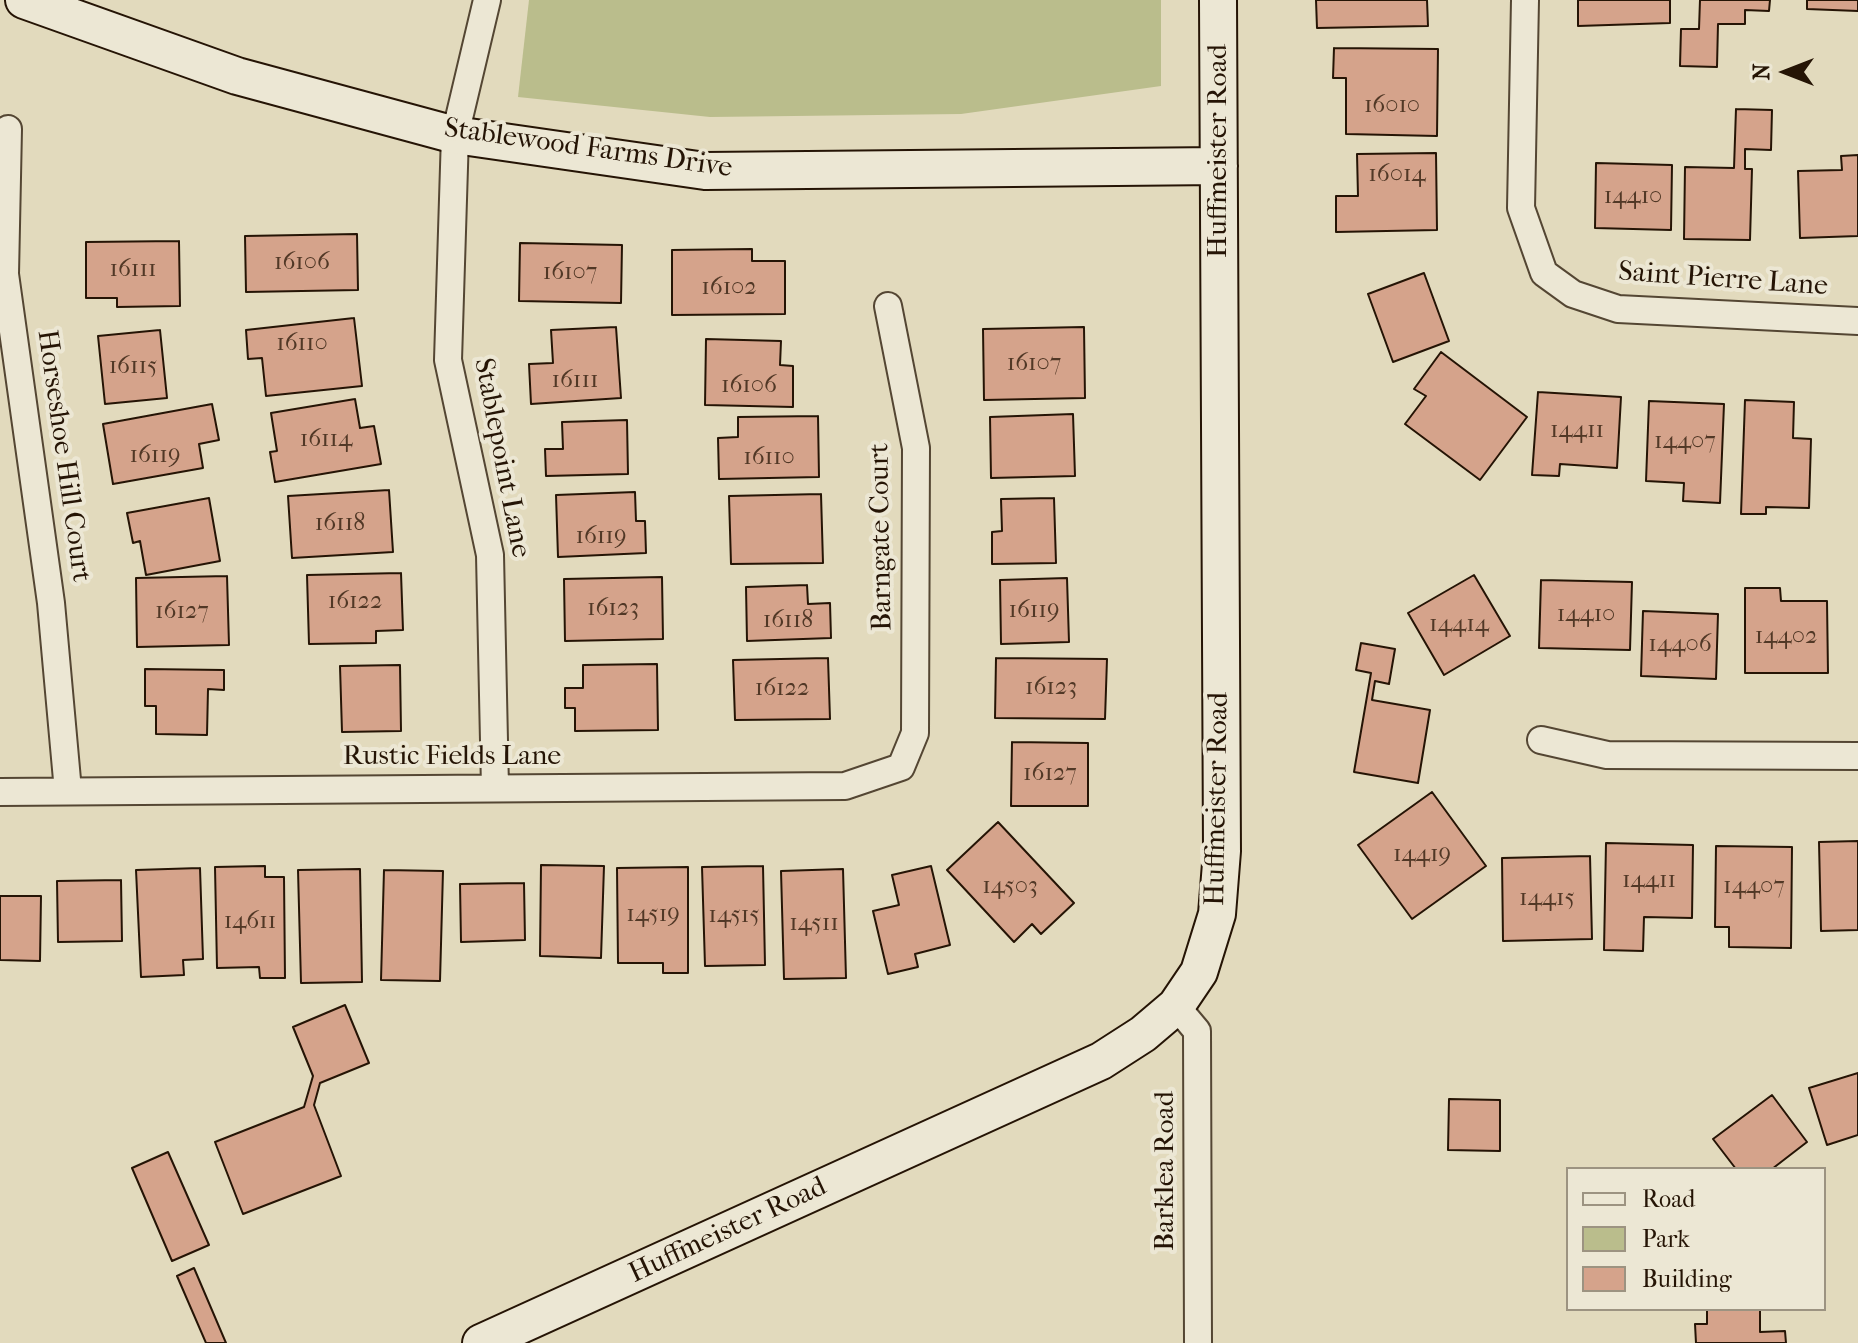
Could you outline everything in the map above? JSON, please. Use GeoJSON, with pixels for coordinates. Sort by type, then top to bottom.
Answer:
{"type":"FeatureCollection","features":[{"type":"Feature","properties":{"kind":"street","name":"Stablewood Farms Drive"},"geometry":{"type":"LineString","coordinates":[[24,0],[237,76],[455,135],[705,171],[1219,166]]}},
{"type":"Feature","properties":{"kind":"street","name":"Stablepoint Lane"},"geometry":{"type":"LineString","coordinates":[[487,0],[455,135],[448,360],[490,555],[495,788]]}},
{"type":"Feature","properties":{"kind":"street","name":"Huffmeister Road"},"geometry":{"type":"LineString","coordinates":[[481,1343],[1101,1061],[1143,1034],[1176,1006],[1199,972],[1217,914],[1222,851],[1218,0]]}},
{"type":"Feature","properties":{"kind":"street","name":"Saint Pierre Lane"},"geometry":{"type":"LineString","coordinates":[[1525,0],[1521,208],[1544,273],[1573,294],[1618,309],[1858,321]]}},
{"type":"Feature","properties":{"kind":"street","name":"Horseshoe Hill Court"},"geometry":{"type":"LineString","coordinates":[[8,129],[5,274],[51,603],[68,791]]}},
{"type":"Feature","properties":{"kind":"street","name":"Barngate Court"},"geometry":{"type":"LineString","coordinates":[[888,306],[916,448],[915,733],[901,767]]}},
{"type":"Feature","properties":{"kind":"street"},"geometry":{"type":"LineString","coordinates":[[1541,740],[1607,755],[1858,756]]}},
{"type":"Feature","properties":{"kind":"street","name":"Rustic Fields Lane"},"geometry":{"type":"LineString","coordinates":[[0,792],[845,786],[901,767]]}},
{"type":"Feature","properties":{"kind":"street","name":"Barklea Road"},"geometry":{"type":"LineString","coordinates":[[1176,1006],[1197,1031],[1198,1343]]}},
{"type":"Feature","properties":{"kind":"green space"},"geometry":{"type":"Polygon","coordinates":[[[529,0],[1161,0],[1161,86],[961,114],[710,117],[518,97],[529,0]]]}},
{"type":"Feature","properties":{"kind":"building"},"geometry":{"type":"Polygon","coordinates":[[[1316,0],[1427,0],[1428,26],[1317,28],[1316,0]]]}},
{"type":"Feature","properties":{"kind":"building"},"geometry":{"type":"Polygon","coordinates":[[[1578,0],[1670,0],[1670,23],[1578,26],[1578,0]]]}},
{"type":"Feature","properties":{"kind":"building"},"geometry":{"type":"Polygon","coordinates":[[[1700,0],[1770,0],[1769,11],[1745,10],[1745,24],[1718,24],[1717,67],[1680,66],[1681,29],[1699,29],[1700,0]]]}},
{"type":"Feature","properties":{"kind":"building"},"geometry":{"type":"Polygon","coordinates":[[[1807,0],[1858,0],[1858,11],[1807,9],[1807,0]]]}},
{"type":"Feature","properties":{"kind":"building"},"geometry":{"type":"Polygon","coordinates":[[[1334,48],[1438,49],[1437,136],[1346,134],[1346,78],[1333,78],[1334,48]]]}},
{"type":"Feature","properties":{"kind":"building"},"geometry":{"type":"Polygon","coordinates":[[[1736,109],[1772,110],[1771,150],[1745,149],[1745,169],[1752,169],[1750,240],[1684,239],[1685,167],[1734,168],[1736,109]]]}},
{"type":"Feature","properties":{"kind":"building"},"geometry":{"type":"Polygon","coordinates":[[[1436,153],[1437,230],[1336,232],[1336,196],[1358,196],[1357,154],[1436,153]]]}},
{"type":"Feature","properties":{"kind":"building"},"geometry":{"type":"Polygon","coordinates":[[[1858,155],[1858,236],[1800,238],[1798,171],[1842,170],[1841,156],[1858,155]]]}},
{"type":"Feature","properties":{"kind":"building"},"geometry":{"type":"Polygon","coordinates":[[[1596,163],[1672,165],[1671,230],[1595,228],[1596,163]]]}},
{"type":"Feature","properties":{"kind":"building"},"geometry":{"type":"Polygon","coordinates":[[[357,234],[358,290],[246,292],[245,236],[357,234]]]}},
{"type":"Feature","properties":{"kind":"building"},"geometry":{"type":"Polygon","coordinates":[[[179,241],[180,306],[117,307],[117,298],[86,298],[86,242],[179,241]]]}},
{"type":"Feature","properties":{"kind":"building"},"geometry":{"type":"Polygon","coordinates":[[[520,243],[622,245],[621,303],[519,301],[520,243]]]}},
{"type":"Feature","properties":{"kind":"building"},"geometry":{"type":"Polygon","coordinates":[[[752,249],[752,261],[785,261],[785,314],[672,315],[672,250],[752,249]]]}},
{"type":"Feature","properties":{"kind":"building"},"geometry":{"type":"Polygon","coordinates":[[[1424,273],[1449,341],[1393,362],[1368,294],[1424,273]]]}},
{"type":"Feature","properties":{"kind":"building"},"geometry":{"type":"Polygon","coordinates":[[[354,318],[362,386],[266,396],[262,358],[248,359],[246,330],[354,318]]]}},
{"type":"Feature","properties":{"kind":"building"},"geometry":{"type":"Polygon","coordinates":[[[616,327],[621,398],[531,404],[529,364],[553,363],[551,330],[616,327]]]}},
{"type":"Feature","properties":{"kind":"building"},"geometry":{"type":"Polygon","coordinates":[[[1084,327],[1085,398],[984,400],[983,329],[1084,327]]]}},
{"type":"Feature","properties":{"kind":"building"},"geometry":{"type":"Polygon","coordinates":[[[160,330],[167,398],[105,404],[98,336],[160,330]]]}},
{"type":"Feature","properties":{"kind":"building"},"geometry":{"type":"Polygon","coordinates":[[[706,339],[781,341],[780,365],[793,366],[793,407],[705,405],[706,339]]]}},
{"type":"Feature","properties":{"kind":"building"},"geometry":{"type":"Polygon","coordinates":[[[1441,352],[1527,417],[1480,480],[1405,424],[1426,396],[1414,389],[1441,352]]]}},
{"type":"Feature","properties":{"kind":"building"},"geometry":{"type":"Polygon","coordinates":[[[1538,392],[1621,397],[1617,468],[1560,464],[1559,476],[1532,475],[1538,392]]]}},
{"type":"Feature","properties":{"kind":"building"},"geometry":{"type":"Polygon","coordinates":[[[355,399],[360,428],[374,426],[381,464],[275,482],[270,452],[277,451],[271,413],[355,399]]]}},
{"type":"Feature","properties":{"kind":"building"},"geometry":{"type":"Polygon","coordinates":[[[1745,400],[1794,402],[1793,438],[1811,439],[1809,508],[1766,507],[1766,514],[1741,514],[1745,400]]]}},
{"type":"Feature","properties":{"kind":"building"},"geometry":{"type":"Polygon","coordinates":[[[1649,401],[1724,404],[1720,503],[1683,501],[1684,483],[1646,481],[1649,401]]]}},
{"type":"Feature","properties":{"kind":"building"},"geometry":{"type":"Polygon","coordinates":[[[212,404],[219,440],[199,444],[203,468],[113,484],[103,424],[212,404]]]}},
{"type":"Feature","properties":{"kind":"building"},"geometry":{"type":"Polygon","coordinates":[[[1073,414],[1075,476],[991,478],[990,417],[1073,414]]]}},
{"type":"Feature","properties":{"kind":"building"},"geometry":{"type":"Polygon","coordinates":[[[818,416],[819,477],[719,479],[718,438],[738,437],[738,417],[818,416]]]}},
{"type":"Feature","properties":{"kind":"building"},"geometry":{"type":"Polygon","coordinates":[[[627,420],[628,474],[546,476],[545,449],[563,449],[562,422],[627,420]]]}},
{"type":"Feature","properties":{"kind":"building"},"geometry":{"type":"Polygon","coordinates":[[[389,490],[393,552],[292,558],[288,496],[389,490]]]}},
{"type":"Feature","properties":{"kind":"building"},"geometry":{"type":"Polygon","coordinates":[[[635,492],[636,521],[645,521],[646,553],[558,557],[556,495],[635,492]]]}},
{"type":"Feature","properties":{"kind":"building"},"geometry":{"type":"Polygon","coordinates":[[[821,494],[823,563],[731,564],[729,496],[821,494]]]}},
{"type":"Feature","properties":{"kind":"building"},"geometry":{"type":"Polygon","coordinates":[[[209,498],[220,561],[146,575],[140,541],[133,543],[127,513],[209,498]]]}},
{"type":"Feature","properties":{"kind":"building"},"geometry":{"type":"Polygon","coordinates":[[[1054,498],[1056,563],[992,564],[992,532],[1002,531],[1001,499],[1054,498]]]}},
{"type":"Feature","properties":{"kind":"building"},"geometry":{"type":"Polygon","coordinates":[[[401,573],[403,630],[376,631],[376,643],[309,644],[307,575],[401,573]]]}},
{"type":"Feature","properties":{"kind":"building"},"geometry":{"type":"Polygon","coordinates":[[[1474,575],[1510,636],[1444,675],[1408,613],[1474,575]]]}},
{"type":"Feature","properties":{"kind":"building"},"geometry":{"type":"Polygon","coordinates":[[[227,576],[229,645],[137,647],[136,578],[227,576]]]}},
{"type":"Feature","properties":{"kind":"building"},"geometry":{"type":"Polygon","coordinates":[[[662,577],[663,639],[565,641],[564,579],[662,577]]]}},
{"type":"Feature","properties":{"kind":"building"},"geometry":{"type":"Polygon","coordinates":[[[1067,578],[1069,642],[1001,644],[1000,580],[1067,578]]]}},
{"type":"Feature","properties":{"kind":"building"},"geometry":{"type":"Polygon","coordinates":[[[1541,580],[1632,582],[1630,650],[1539,648],[1541,580]]]}},
{"type":"Feature","properties":{"kind":"building"},"geometry":{"type":"Polygon","coordinates":[[[807,585],[808,604],[830,603],[831,638],[747,641],[746,587],[807,585]]]}},
{"type":"Feature","properties":{"kind":"building"},"geometry":{"type":"Polygon","coordinates":[[[1745,588],[1780,588],[1781,601],[1827,601],[1828,673],[1745,673],[1745,588]]]}},
{"type":"Feature","properties":{"kind":"building"},"geometry":{"type":"Polygon","coordinates":[[[1643,611],[1718,614],[1716,679],[1641,676],[1643,611]]]}},
{"type":"Feature","properties":{"kind":"building"},"geometry":{"type":"Polygon","coordinates":[[[1361,643],[1395,649],[1389,684],[1375,681],[1372,700],[1430,710],[1418,783],[1354,772],[1371,673],[1356,670],[1361,643]]]}},
{"type":"Feature","properties":{"kind":"building"},"geometry":{"type":"Polygon","coordinates":[[[828,658],[830,719],[735,720],[733,660],[828,658]]]}},
{"type":"Feature","properties":{"kind":"building"},"geometry":{"type":"Polygon","coordinates":[[[996,658],[1107,659],[1105,719],[995,718],[996,658]]]}},
{"type":"Feature","properties":{"kind":"building"},"geometry":{"type":"Polygon","coordinates":[[[657,664],[658,730],[575,731],[575,708],[565,708],[565,688],[583,688],[583,665],[657,664]]]}},
{"type":"Feature","properties":{"kind":"building"},"geometry":{"type":"Polygon","coordinates":[[[400,665],[401,731],[342,732],[340,666],[400,665]]]}},
{"type":"Feature","properties":{"kind":"building"},"geometry":{"type":"Polygon","coordinates":[[[145,669],[224,670],[224,690],[208,689],[207,735],[156,734],[156,706],[145,706],[145,669]]]}},
{"type":"Feature","properties":{"kind":"building"},"geometry":{"type":"Polygon","coordinates":[[[1012,742],[1088,743],[1088,806],[1011,806],[1012,742]]]}},
{"type":"Feature","properties":{"kind":"building"},"geometry":{"type":"Polygon","coordinates":[[[1432,792],[1486,866],[1412,919],[1358,845],[1432,792]]]}},
{"type":"Feature","properties":{"kind":"building"},"geometry":{"type":"Polygon","coordinates":[[[998,822],[1074,903],[1041,934],[1032,924],[1014,942],[947,870],[998,822]]]}},
{"type":"Feature","properties":{"kind":"building"},"geometry":{"type":"Polygon","coordinates":[[[1858,841],[1858,930],[1821,931],[1819,842],[1858,841]]]}},
{"type":"Feature","properties":{"kind":"building"},"geometry":{"type":"Polygon","coordinates":[[[1606,843],[1693,845],[1692,918],[1644,917],[1643,951],[1604,950],[1606,843]]]}},
{"type":"Feature","properties":{"kind":"building"},"geometry":{"type":"Polygon","coordinates":[[[1716,846],[1792,847],[1791,948],[1729,947],[1729,927],[1715,927],[1716,846]]]}},
{"type":"Feature","properties":{"kind":"building"},"geometry":{"type":"Polygon","coordinates":[[[1590,856],[1592,939],[1503,941],[1502,858],[1590,856]]]}},
{"type":"Feature","properties":{"kind":"building"},"geometry":{"type":"Polygon","coordinates":[[[541,865],[604,866],[601,958],[540,956],[541,865]]]}},
{"type":"Feature","properties":{"kind":"building"},"geometry":{"type":"Polygon","coordinates":[[[265,866],[265,877],[284,877],[285,978],[260,978],[259,967],[217,968],[215,867],[265,866]]]}},
{"type":"Feature","properties":{"kind":"building"},"geometry":{"type":"Polygon","coordinates":[[[763,866],[765,965],[705,966],[702,867],[763,866]]]}},
{"type":"Feature","properties":{"kind":"building"},"geometry":{"type":"Polygon","coordinates":[[[931,866],[950,945],[915,954],[918,967],[888,974],[873,911],[899,905],[892,875],[931,866]]]}},
{"type":"Feature","properties":{"kind":"building"},"geometry":{"type":"Polygon","coordinates":[[[688,867],[688,973],[663,973],[663,963],[618,963],[617,868],[688,867]]]}},
{"type":"Feature","properties":{"kind":"building"},"geometry":{"type":"Polygon","coordinates":[[[200,868],[203,959],[183,960],[184,975],[141,977],[136,870],[200,868]]]}},
{"type":"Feature","properties":{"kind":"building"},"geometry":{"type":"Polygon","coordinates":[[[360,869],[362,982],[301,983],[298,870],[360,869]]]}},
{"type":"Feature","properties":{"kind":"building"},"geometry":{"type":"Polygon","coordinates":[[[843,869],[846,978],[784,979],[781,871],[843,869]]]}},
{"type":"Feature","properties":{"kind":"building"},"geometry":{"type":"Polygon","coordinates":[[[384,870],[443,871],[440,981],[381,980],[384,870]]]}},
{"type":"Feature","properties":{"kind":"building"},"geometry":{"type":"Polygon","coordinates":[[[121,880],[122,941],[58,942],[57,881],[121,880]]]}},
{"type":"Feature","properties":{"kind":"building"},"geometry":{"type":"Polygon","coordinates":[[[524,883],[525,940],[461,942],[460,884],[524,883]]]}},
{"type":"Feature","properties":{"kind":"building"},"geometry":{"type":"Polygon","coordinates":[[[0,896],[41,896],[40,961],[0,960],[0,896]]]}},
{"type":"Feature","properties":{"kind":"building"},"geometry":{"type":"Polygon","coordinates":[[[345,1005],[369,1063],[320,1083],[314,1105],[341,1176],[243,1214],[215,1142],[304,1107],[313,1076],[293,1027],[345,1005]]]}},
{"type":"Feature","properties":{"kind":"building"},"geometry":{"type":"Polygon","coordinates":[[[1858,1073],[1858,1135],[1827,1145],[1809,1088],[1858,1073]]]}},
{"type":"Feature","properties":{"kind":"building"},"geometry":{"type":"Polygon","coordinates":[[[1772,1095],[1807,1142],[1775,1167],[1734,1167],[1713,1139],[1772,1095]]]}},
{"type":"Feature","properties":{"kind":"building"},"geometry":{"type":"Polygon","coordinates":[[[1449,1099],[1500,1100],[1500,1151],[1448,1150],[1449,1099]]]}},
{"type":"Feature","properties":{"kind":"building"},"geometry":{"type":"Polygon","coordinates":[[[168,1152],[209,1245],[172,1261],[132,1168],[168,1152]]]}},
{"type":"Feature","properties":{"kind":"building"},"geometry":{"type":"Polygon","coordinates":[[[194,1268],[226,1343],[206,1343],[177,1276],[194,1268]]]}},
{"type":"Feature","properties":{"kind":"building"},"geometry":{"type":"Polygon","coordinates":[[[1707,1311],[1760,1311],[1760,1332],[1785,1331],[1786,1343],[1696,1343],[1695,1324],[1707,1324],[1707,1311]]]}}]}
